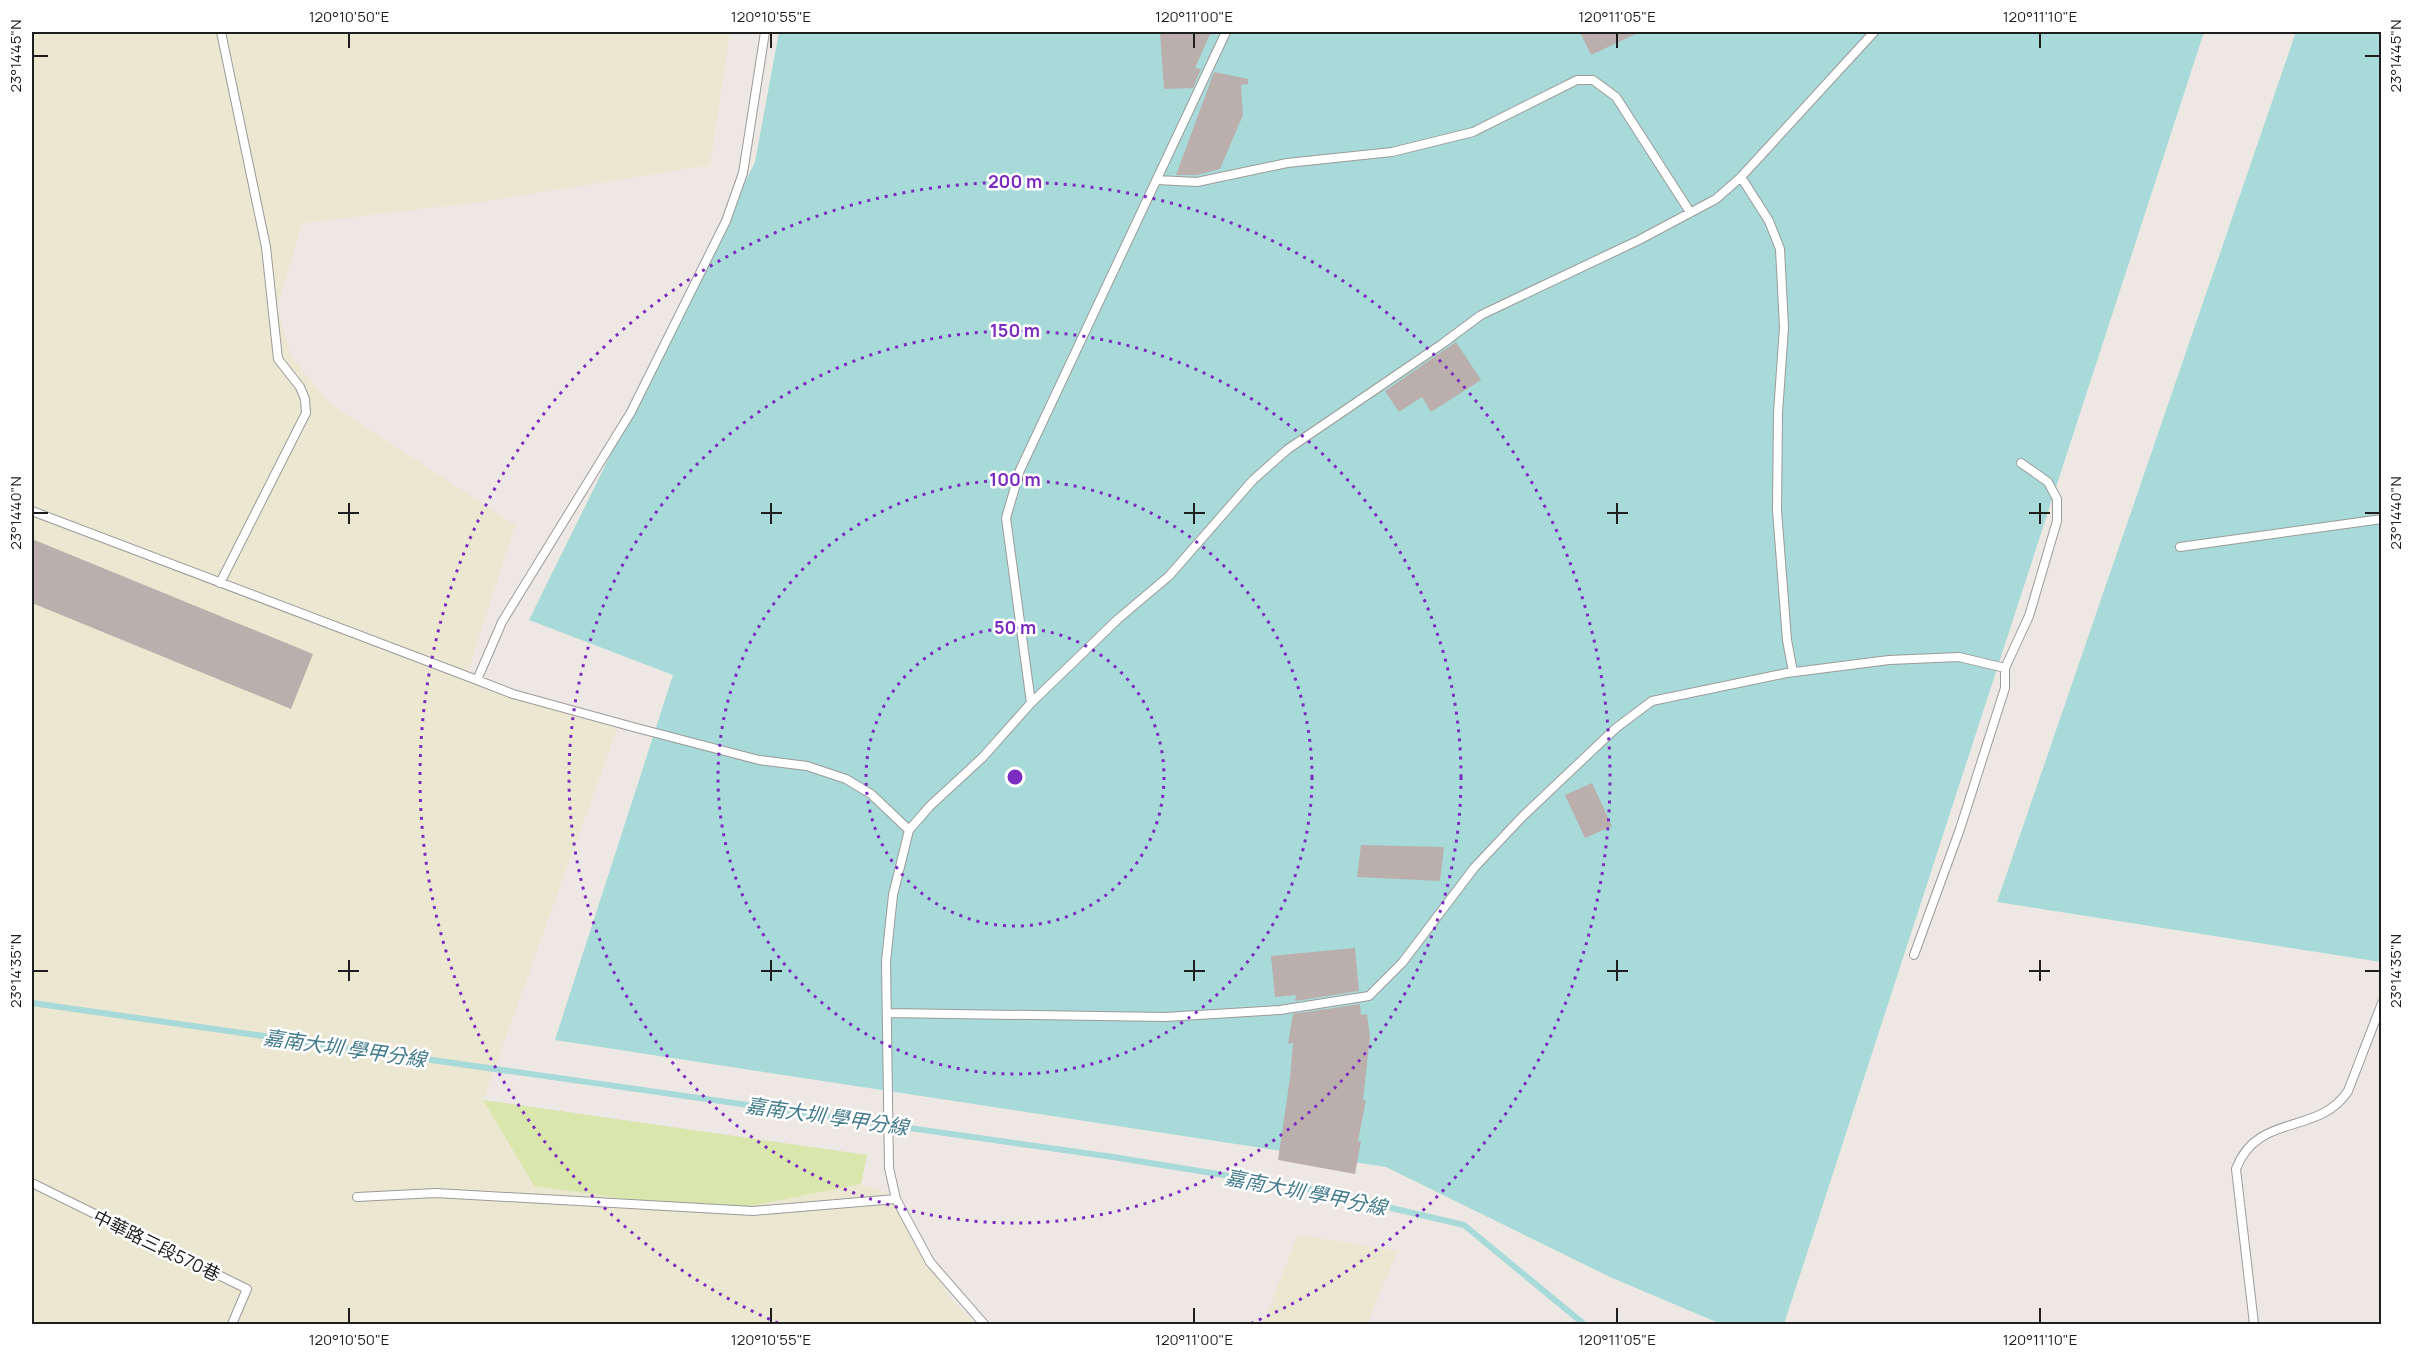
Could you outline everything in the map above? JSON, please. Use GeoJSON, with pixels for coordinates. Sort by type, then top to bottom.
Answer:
{"type":"FeatureCollection","features":[{"type":"Feature","properties":{"kind":"lane"},"geometry":{"type":"LineString","coordinates":[[220,583],[306,412],[305,399],[300,387],[278,359],[266,248],[221,32]]}},
{"type":"Feature","properties":{"kind":"lane"},"geometry":{"type":"LineString","coordinates":[[477,680],[502,622],[631,412],[726,221],[743,173],[765,32]]}},
{"type":"Feature","properties":{"kind":"lane"},"geometry":{"type":"LineString","coordinates":[[1031,703],[1006,518],[1020,470],[1227,32]]}},
{"type":"Feature","properties":{"kind":"lane"},"geometry":{"type":"LineString","coordinates":[[984,1324],[930,1262],[896,1199],[889,1168],[886,961],[893,895],[909,830],[930,806],[983,757],[1031,703],[1118,619],[1169,576],[1253,480],[1288,449],[1481,315],[1640,240],[1716,199],[1742,177],[1874,32]]}},
{"type":"Feature","properties":{"kind":"lane"},"geometry":{"type":"LineString","coordinates":[[1157,180],[1197,182],[1287,164],[1392,152],[1473,132],[1577,80],[1593,80],[1616,97],[1690,212]]}},
{"type":"Feature","properties":{"kind":"lane"},"geometry":{"type":"LineString","coordinates":[[1742,177],[1769,221],[1779,249],[1784,327],[1778,412],[1777,510],[1787,640],[1793,672]]}},
{"type":"Feature","properties":{"kind":"lane"},"geometry":{"type":"LineString","coordinates":[[1914,956],[1960,829],[2002,699],[2005,688],[2005,669],[2030,616],[2057,521],[2056,499],[2048,482],[2021,463]]}},
{"type":"Feature","properties":{"kind":"lane"},"geometry":{"type":"LineString","coordinates":[[32,511],[513,694],[633,728],[759,760],[807,766],[846,779],[871,794],[909,830]]}},
{"type":"Feature","properties":{"kind":"lane"},"geometry":{"type":"LineString","coordinates":[[2180,547],[2382,519]]}},
{"type":"Feature","properties":{"kind":"lane"},"geometry":{"type":"LineString","coordinates":[[887,1013],[1165,1017],[1280,1010],[1369,996],[1402,963],[1474,868],[1522,817],[1616,728],[1652,701],[1793,672],[1889,660],[1959,657],[2005,669]]}},
{"type":"Feature","properties":{"kind":"lane"},"geometry":{"type":"LineString","coordinates":[[2254,1324],[2236,1169],[2241,1155],[2262,1135],[2325,1114],[2342,1100],[2382,1003]]}},
{"type":"Feature","properties":{"kind":"lane","name":"中華路三段570巷"},"geometry":{"type":"LineString","coordinates":[[32,1183],[247,1289],[232,1324]]}},
{"type":"Feature","properties":{"kind":"lane"},"geometry":{"type":"LineString","coordinates":[[357,1197],[435,1193],[753,1211],[896,1199]]}},
{"type":"Feature","properties":{"kind":"shaded area"},"geometry":{"type":"Polygon","coordinates":[[[32,32],[730,32],[710,165],[480,202],[302,223],[277,307],[292,358],[330,404],[515,525],[466,678],[617,729],[483,1100],[533,1186],[719,1212],[861,1184],[887,1193],[951,1299],[975,1324],[32,1324],[32,32]]]}},
{"type":"Feature","properties":{"kind":"shaded area"},"geometry":{"type":"Polygon","coordinates":[[[1298,1235],[1397,1251],[1367,1324],[1263,1324],[1298,1235]]]}},
{"type":"Feature","properties":{"kind":"green space"},"geometry":{"type":"Polygon","coordinates":[[[483,1100],[867,1155],[861,1184],[719,1212],[534,1186],[483,1100]]]}},
{"type":"Feature","properties":{"kind":"water"},"geometry":{"type":"Polygon","coordinates":[[[779,32],[2204,32],[1784,1324],[1721,1324],[1610,1277],[1386,1167],[555,1040],[673,675],[529,620],[755,162],[779,32]]]}},
{"type":"Feature","properties":{"kind":"water"},"geometry":{"type":"Polygon","coordinates":[[[2296,32],[2381,32],[2381,962],[1997,902],[2296,32]]]}},
{"type":"Feature","properties":{"kind":"building"},"geometry":{"type":"Polygon","coordinates":[[[1160,32],[1211,32],[1195,68],[1201,69],[1193,88],[1164,89],[1160,32]]]}},
{"type":"Feature","properties":{"kind":"building"},"geometry":{"type":"Polygon","coordinates":[[[1580,32],[1640,32],[1591,55],[1580,32]]]}},
{"type":"Feature","properties":{"kind":"building"},"geometry":{"type":"Polygon","coordinates":[[[1214,72],[1248,79],[1248,84],[1241,85],[1243,115],[1220,169],[1197,175],[1176,175],[1214,72]]]}},
{"type":"Feature","properties":{"kind":"building"},"geometry":{"type":"Polygon","coordinates":[[[1456,342],[1481,380],[1431,412],[1422,397],[1399,412],[1385,391],[1456,342]]]}},
{"type":"Feature","properties":{"kind":"building"},"geometry":{"type":"Polygon","coordinates":[[[32,539],[313,654],[291,709],[32,603],[32,539]]]}},
{"type":"Feature","properties":{"kind":"building"},"geometry":{"type":"Polygon","coordinates":[[[1592,783],[1612,826],[1585,838],[1565,795],[1592,783]]]}},
{"type":"Feature","properties":{"kind":"building"},"geometry":{"type":"Polygon","coordinates":[[[1361,845],[1444,847],[1440,881],[1357,877],[1361,845]]]}},
{"type":"Feature","properties":{"kind":"building"},"geometry":{"type":"Polygon","coordinates":[[[1355,948],[1359,991],[1295,1001],[1296,995],[1275,997],[1271,956],[1355,948]]]}},
{"type":"Feature","properties":{"kind":"building"},"geometry":{"type":"Polygon","coordinates":[[[1360,1004],[1361,1015],[1367,1014],[1370,1037],[1363,1100],[1366,1100],[1358,1141],[1361,1141],[1355,1174],[1278,1160],[1290,1078],[1293,1043],[1288,1044],[1293,1014],[1360,1004]]]}},
{"type":"Feature","properties":{"kind":"waterway","name":"嘉南大圳 學甲分線"},"geometry":{"type":"LineString","coordinates":[[32,1003],[1113,1157],[1310,1189],[1464,1225],[1584,1324]]}}]}
